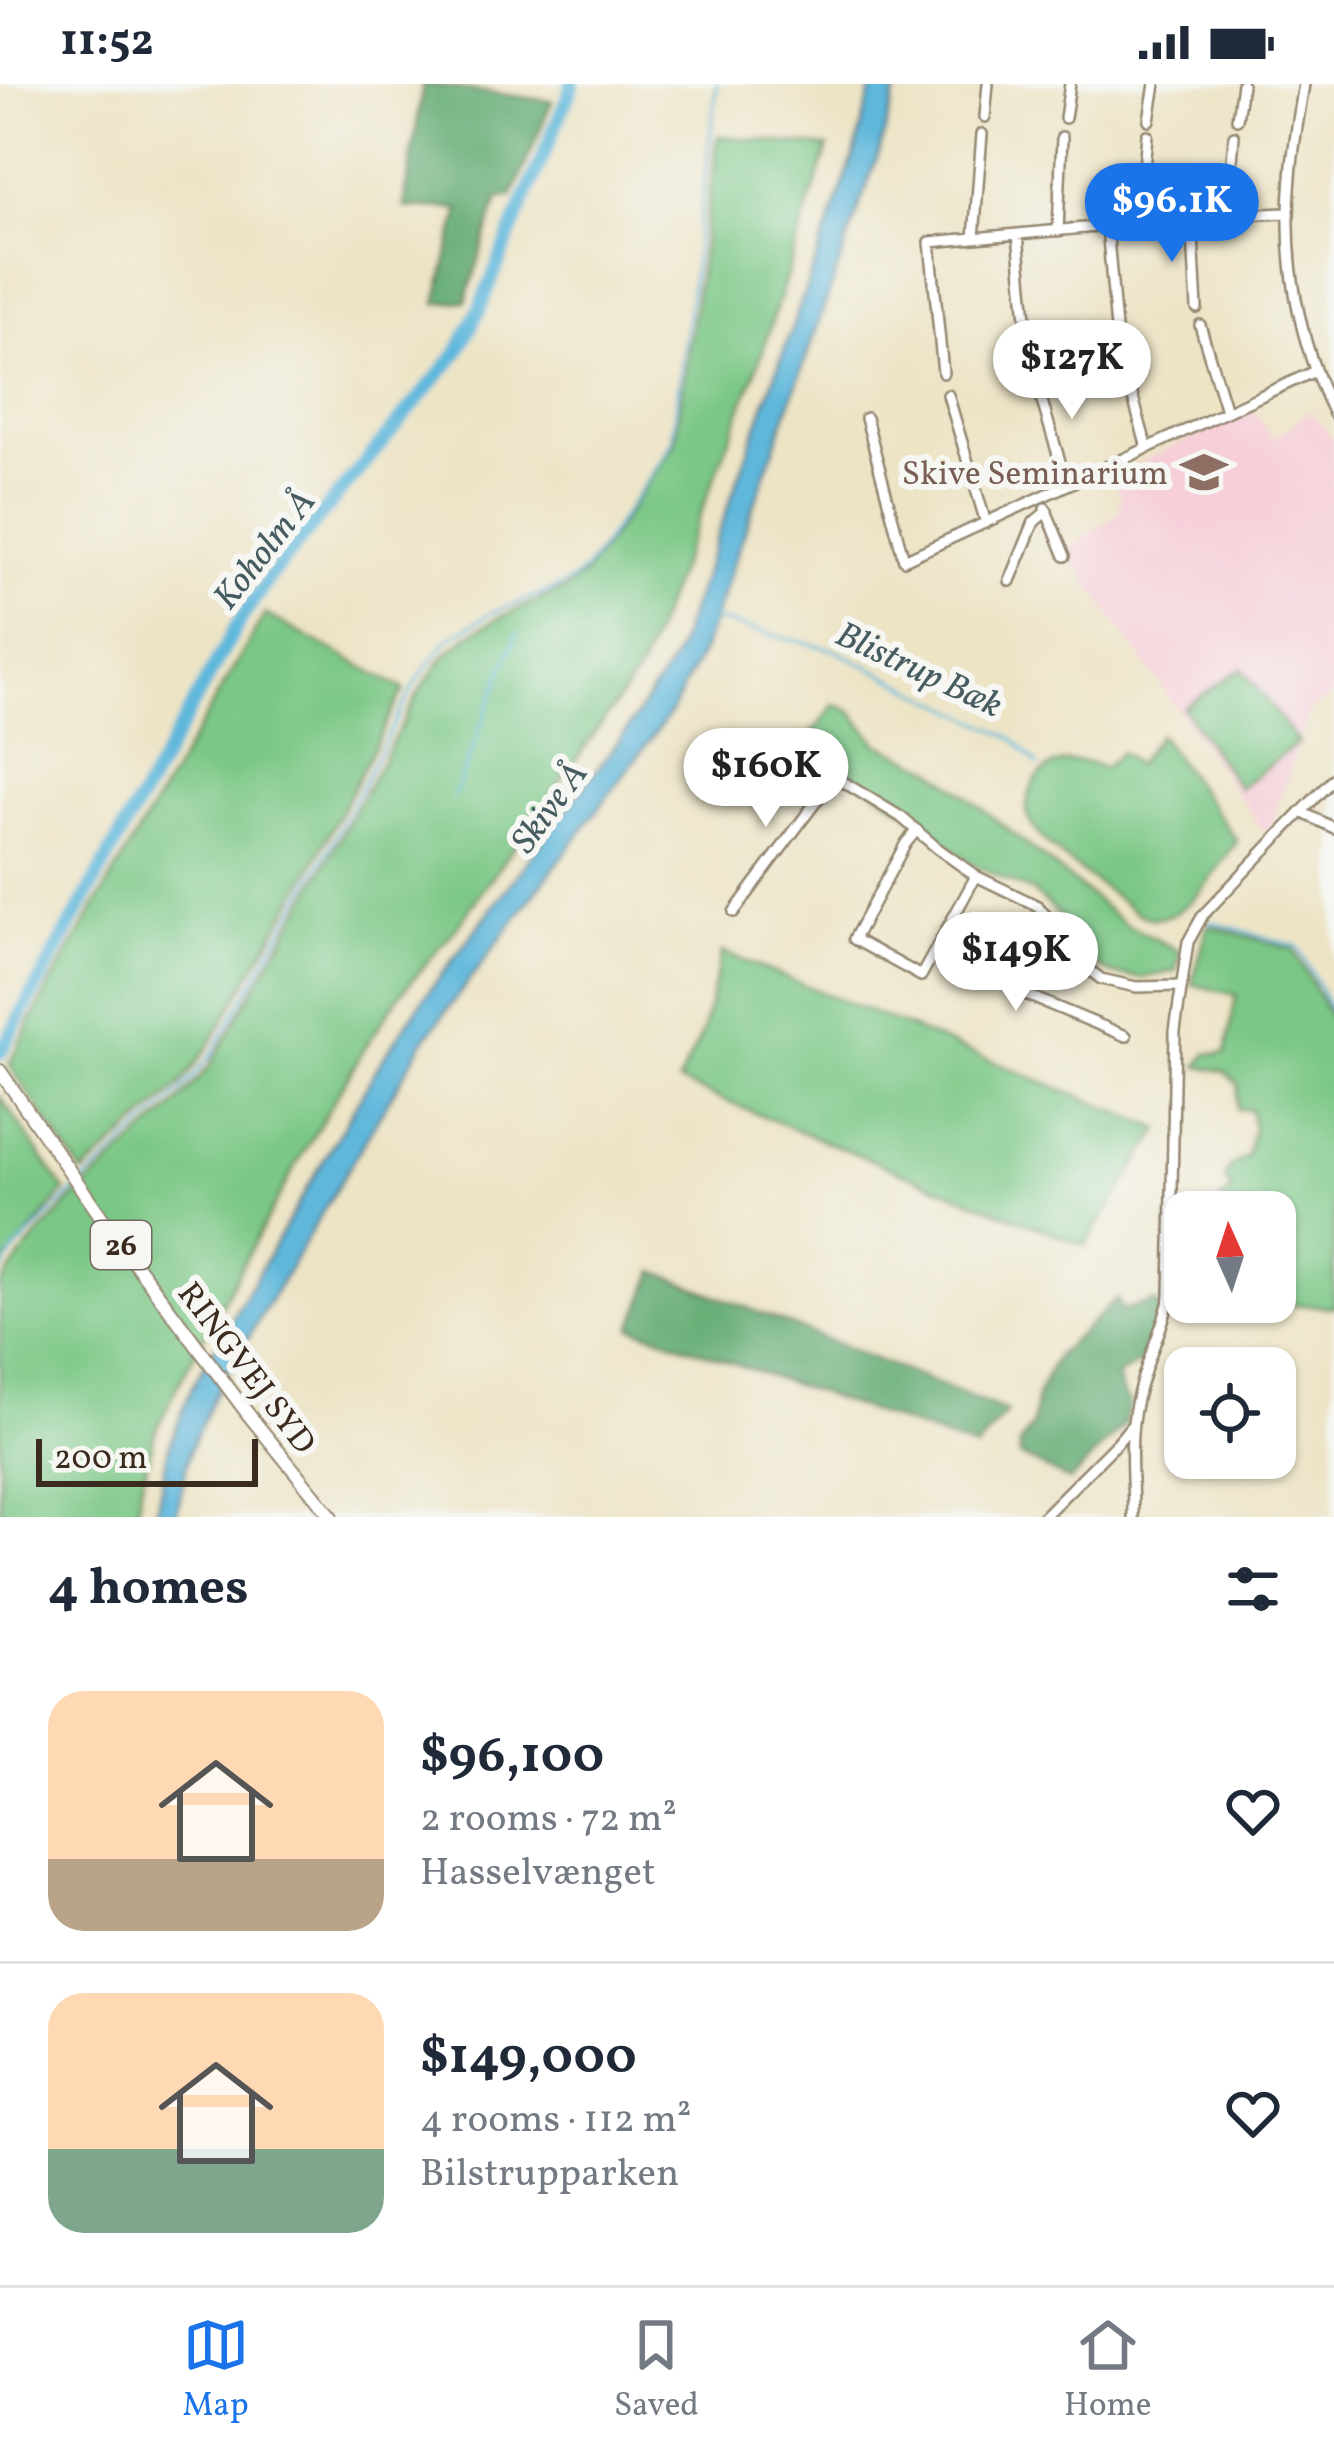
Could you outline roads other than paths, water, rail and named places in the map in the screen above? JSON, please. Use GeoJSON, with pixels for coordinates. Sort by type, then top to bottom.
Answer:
{"type":"FeatureCollection","features":[{"type":"Feature","properties":{"kind":"main road","name":"RINGVEJ SYD"},"geometry":{"type":"LineString","coordinates":[[0,1072],[116,1238],[332,1517]]}},
{"type":"Feature","properties":{"kind":"street"},"geometry":{"type":"LineString","coordinates":[[985,117],[988,84]]}},
{"type":"Feature","properties":{"kind":"street"},"geometry":{"type":"LineString","coordinates":[[1064,118],[1070,84]]}},
{"type":"Feature","properties":{"kind":"street"},"geometry":{"type":"LineString","coordinates":[[1149,120],[1155,84]]}},
{"type":"Feature","properties":{"kind":"street"},"geometry":{"type":"LineString","coordinates":[[1237,119],[1242,84]]}},
{"type":"Feature","properties":{"kind":"street"},"geometry":{"type":"LineString","coordinates":[[1304,84],[1291,178],[1290,249],[1297,305],[1315,371],[1334,414]]}},
{"type":"Feature","properties":{"kind":"street"},"geometry":{"type":"LineString","coordinates":[[974,238],[982,134]]}},
{"type":"Feature","properties":{"kind":"street"},"geometry":{"type":"LineString","coordinates":[[1139,223],[1147,135]]}},
{"type":"Feature","properties":{"kind":"street"},"geometry":{"type":"LineString","coordinates":[[1228,215],[1234,136]]}},
{"type":"Feature","properties":{"kind":"street"},"geometry":{"type":"LineString","coordinates":[[1058,231],[1062,137]]}},
{"type":"Feature","properties":{"kind":"street"},"geometry":{"type":"LineString","coordinates":[[944,374],[930,242],[1289,213]]}},
{"type":"Feature","properties":{"kind":"street"},"geometry":{"type":"LineString","coordinates":[[1192,218],[1197,308]]}},
{"type":"Feature","properties":{"kind":"street"},"geometry":{"type":"LineString","coordinates":[[1107,226],[1115,329]]}},
{"type":"Feature","properties":{"kind":"street"},"geometry":{"type":"LineString","coordinates":[[1018,234],[1029,351]]}},
{"type":"Feature","properties":{"kind":"street"},"geometry":{"type":"LineString","coordinates":[[1200,325],[1226,411]]}},
{"type":"Feature","properties":{"kind":"street"},"geometry":{"type":"LineString","coordinates":[[1119,347],[1148,448]]}},
{"type":"Feature","properties":{"kind":"street"},"geometry":{"type":"LineString","coordinates":[[1033,371],[1067,485]]}},
{"type":"Feature","properties":{"kind":"street"},"geometry":{"type":"LineString","coordinates":[[866,418],[904,560],[1315,371]]}},
{"type":"Feature","properties":{"kind":"street"},"geometry":{"type":"LineString","coordinates":[[948,395],[986,523]]}},
{"type":"Feature","properties":{"kind":"street"},"geometry":{"type":"LineString","coordinates":[[1040,498],[1065,556]]}},
{"type":"Feature","properties":{"kind":"street"},"geometry":{"type":"LineString","coordinates":[[1010,580],[1034,523],[1047,511]]}},
{"type":"Feature","properties":{"kind":"street"},"geometry":{"type":"LineString","coordinates":[[734,912],[830,774],[884,805],[976,876],[1038,907],[1073,957],[1101,979],[1136,988],[1180,986]]}},
{"type":"Feature","properties":{"kind":"street"},"geometry":{"type":"LineString","coordinates":[[1133,1517],[1132,1424],[1144,1368],[1170,1297],[1175,1031],[1189,942],[1203,916],[1334,778]]}},
{"type":"Feature","properties":{"kind":"street"},"geometry":{"type":"LineString","coordinates":[[1300,812],[1334,828]]}},
{"type":"Feature","properties":{"kind":"street"},"geometry":{"type":"LineString","coordinates":[[917,830],[854,939],[921,976],[976,876]]}},
{"type":"Feature","properties":{"kind":"street"},"geometry":{"type":"LineString","coordinates":[[1060,938],[1043,954],[1027,995],[1126,1036]]}},
{"type":"Feature","properties":{"kind":"street"},"geometry":{"type":"LineString","coordinates":[[1043,1517],[1132,1424]]}},
{"type":"Feature","properties":{"kind":"water"},"geometry":{"type":"Polygon","coordinates":[[[873,84],[898,84],[880,149],[703,649],[671,712],[423,1042],[215,1394],[190,1449],[176,1517],[155,1517],[169,1447],[191,1389],[381,1061],[624,734],[673,660],[855,152],[873,84]]]}},
{"type":"Feature","properties":{"kind":"waterway","name":"Koholm Å"},"geometry":{"type":"LineString","coordinates":[[0,1053],[239,622],[270,576],[458,352],[573,84]]}},
{"type":"Feature","properties":{"kind":"waterway"},"geometry":{"type":"LineString","coordinates":[[82,1184],[181,1092],[210,1057],[327,852],[416,682],[448,639],[493,612],[573,580],[588,566],[665,455],[672,441],[717,84]]}},
{"type":"Feature","properties":{"kind":"waterway","name":"Blistrup Bæk"},"geometry":{"type":"LineString","coordinates":[[710,619],[834,650],[1014,739],[1038,765]]}},
{"type":"Feature","properties":{"kind":"waterway"},"geometry":{"type":"LineString","coordinates":[[454,797],[517,633]]}},
{"type":"Feature","properties":{"kind":"waterway","name":"Blistrup Bæk"},"geometry":{"type":"LineString","coordinates":[[1209,921],[1298,947],[1334,1017]]}},
{"type":"Feature","properties":{"kind":"waterway"},"geometry":{"type":"LineString","coordinates":[[0,1273],[17,1248],[75,1190]]}},
{"type":"Feature","properties":{"kind":"place","name":"Skive Seminarium"},"geometry":{"type":"Point","coordinates":[1204,472]}},
{"type":"Feature","properties":{"kind":"water label","name":"Skive Å"},"geometry":{"type":"Point","coordinates":[548,806]}}]}
